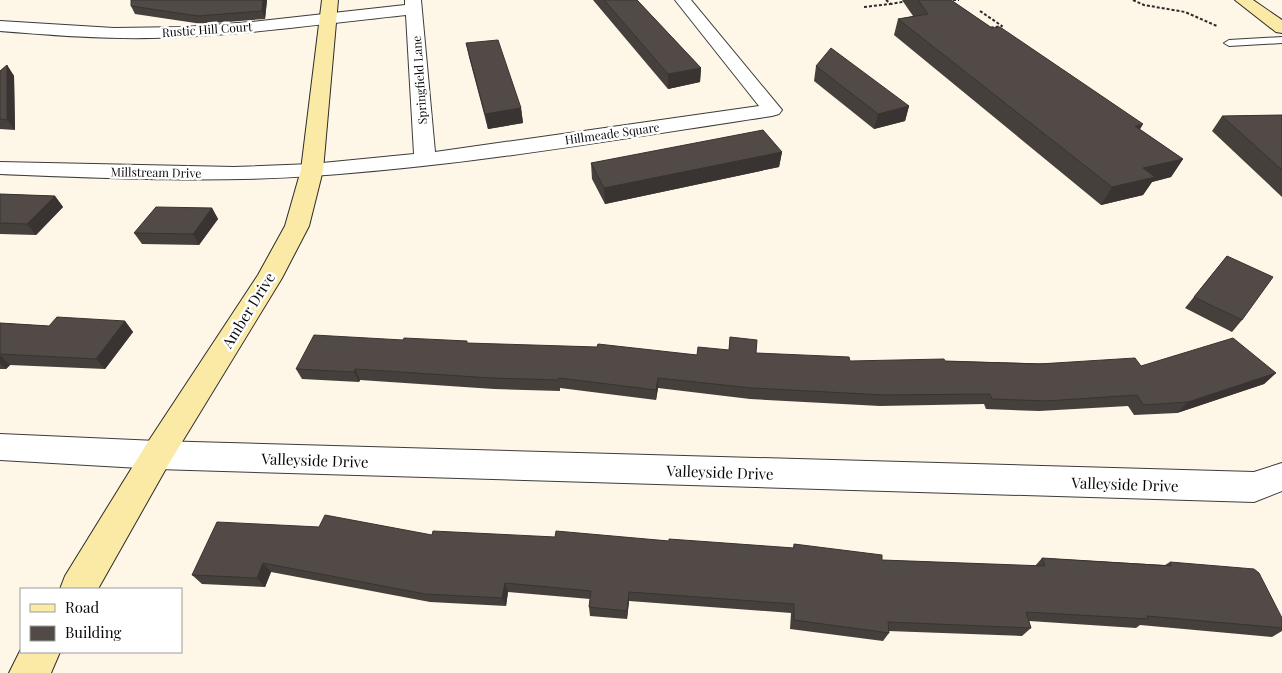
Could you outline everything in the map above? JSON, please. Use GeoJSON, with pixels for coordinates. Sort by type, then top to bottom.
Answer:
{"type":"FeatureCollection","features":[{"type":"Feature","properties":{"kind":"street","name":"Hillmeade Square"},"geometry":{"type":"LineString","coordinates":[[312,170],[425,161],[772,110],[683,0]]}},
{"type":"Feature","properties":{"kind":"street"},"geometry":{"type":"LineString","coordinates":[[1242,0],[1282,28]]}},
{"type":"Feature","properties":{"kind":"street","name":"Springfield Lane"},"geometry":{"type":"LineString","coordinates":[[414,4],[425,161]]}},
{"type":"Feature","properties":{"kind":"street","name":"Rustic Hill Court"},"geometry":{"type":"LineString","coordinates":[[0,26],[69,31],[153,33],[213,29],[330,9],[414,4]]}},
{"type":"Feature","properties":{"kind":"street","name":"Amber Drive"},"geometry":{"type":"LineString","coordinates":[[79,588],[157,455],[269,278],[297,226],[312,170],[330,9]]}},
{"type":"Feature","properties":{"kind":"street","name":"Millstream Drive"},"geometry":{"type":"LineString","coordinates":[[0,168],[145,172],[275,172],[312,170]]}},
{"type":"Feature","properties":{"kind":"street","name":"Valleyside Drive"},"geometry":{"type":"LineString","coordinates":[[0,447],[157,455],[1254,487],[1282,477]]}},
{"type":"Feature","properties":{"kind":"street"},"geometry":{"type":"LineString","coordinates":[[29,673],[40,653]]}},
{"type":"Feature","properties":{"kind":"lane"},"geometry":{"type":"LineString","coordinates":[[1229,43],[1282,40]]}},
{"type":"Feature","properties":{"kind":"path"},"geometry":{"type":"LineString","coordinates":[[886,0],[891,4]]}},
{"type":"Feature","properties":{"kind":"path"},"geometry":{"type":"LineString","coordinates":[[942,0],[959,0]]}},
{"type":"Feature","properties":{"kind":"path"},"geometry":{"type":"LineString","coordinates":[[1134,0],[1140,4],[1162,6],[1190,13],[1224,29]]}},
{"type":"Feature","properties":{"kind":"path"},"geometry":{"type":"LineString","coordinates":[[864,7],[913,1]]}},
{"type":"Feature","properties":{"kind":"path"},"geometry":{"type":"LineString","coordinates":[[980,11],[1002,26],[987,28],[995,34]]}},
{"type":"Feature","properties":{"kind":"building"},"geometry":{"type":"Polygon","coordinates":[[[131,0],[263,0],[262,11],[198,16],[131,6],[131,0]]]}},
{"type":"Feature","properties":{"kind":"building"},"geometry":{"type":"Polygon","coordinates":[[[604,0],[637,0],[701,68],[668,74],[604,0]]]}},
{"type":"Feature","properties":{"kind":"building"},"geometry":{"type":"Polygon","coordinates":[[[918,0],[951,0],[992,28],[1000,27],[1143,124],[1135,126],[1183,159],[1143,168],[1155,177],[1112,187],[898,19],[928,14],[918,0]]]}},
{"type":"Feature","properties":{"kind":"building"},"geometry":{"type":"Polygon","coordinates":[[[498,40],[521,108],[485,114],[466,43],[498,40]]]}},
{"type":"Feature","properties":{"kind":"building"},"geometry":{"type":"Polygon","coordinates":[[[831,48],[909,106],[878,114],[816,66],[831,48]]]}},
{"type":"Feature","properties":{"kind":"building"},"geometry":{"type":"Polygon","coordinates":[[[7,65],[7,120],[0,119],[0,71],[7,65]]]}},
{"type":"Feature","properties":{"kind":"building"},"geometry":{"type":"Polygon","coordinates":[[[1282,115],[1282,170],[1222,116],[1282,115]]]}},
{"type":"Feature","properties":{"kind":"building"},"geometry":{"type":"Polygon","coordinates":[[[763,130],[782,152],[604,188],[591,163],[763,130]]]}},
{"type":"Feature","properties":{"kind":"building"},"geometry":{"type":"Polygon","coordinates":[[[0,194],[55,196],[27,224],[0,223],[0,194]]]}},
{"type":"Feature","properties":{"kind":"building"},"geometry":{"type":"Polygon","coordinates":[[[156,207],[212,208],[193,234],[134,233],[156,207]]]}},
{"type":"Feature","properties":{"kind":"building"},"geometry":{"type":"Polygon","coordinates":[[[1227,256],[1273,277],[1242,320],[1194,297],[1227,256]]]}},
{"type":"Feature","properties":{"kind":"building"},"geometry":{"type":"Polygon","coordinates":[[[57,317],[125,321],[96,359],[0,354],[0,323],[49,326],[57,317]]]}},
{"type":"Feature","properties":{"kind":"building"},"geometry":{"type":"Polygon","coordinates":[[[314,335],[403,340],[404,338],[467,341],[467,343],[597,347],[598,344],[697,355],[698,347],[729,350],[730,337],[757,340],[756,353],[849,357],[850,361],[944,359],[945,361],[1039,364],[1135,358],[1141,366],[1233,338],[1276,373],[1188,402],[1143,405],[1137,395],[1046,401],[992,399],[990,394],[884,395],[752,388],[658,378],[656,390],[559,378],[558,380],[491,378],[355,369],[354,372],[296,369],[314,335]]]}},
{"type":"Feature","properties":{"kind":"building"},"geometry":{"type":"Polygon","coordinates":[[[325,515],[432,535],[433,531],[555,537],[556,531],[669,541],[669,539],[794,548],[794,544],[882,555],[882,560],[1045,566],[1042,558],[1171,566],[1170,562],[1254,569],[1259,573],[1282,618],[1282,628],[1147,616],[1148,619],[1026,612],[1031,628],[888,622],[889,633],[794,620],[794,604],[629,592],[627,611],[589,607],[591,591],[505,583],[502,598],[425,594],[263,563],[257,578],[192,575],[217,522],[319,527],[325,515]]]}}]}
